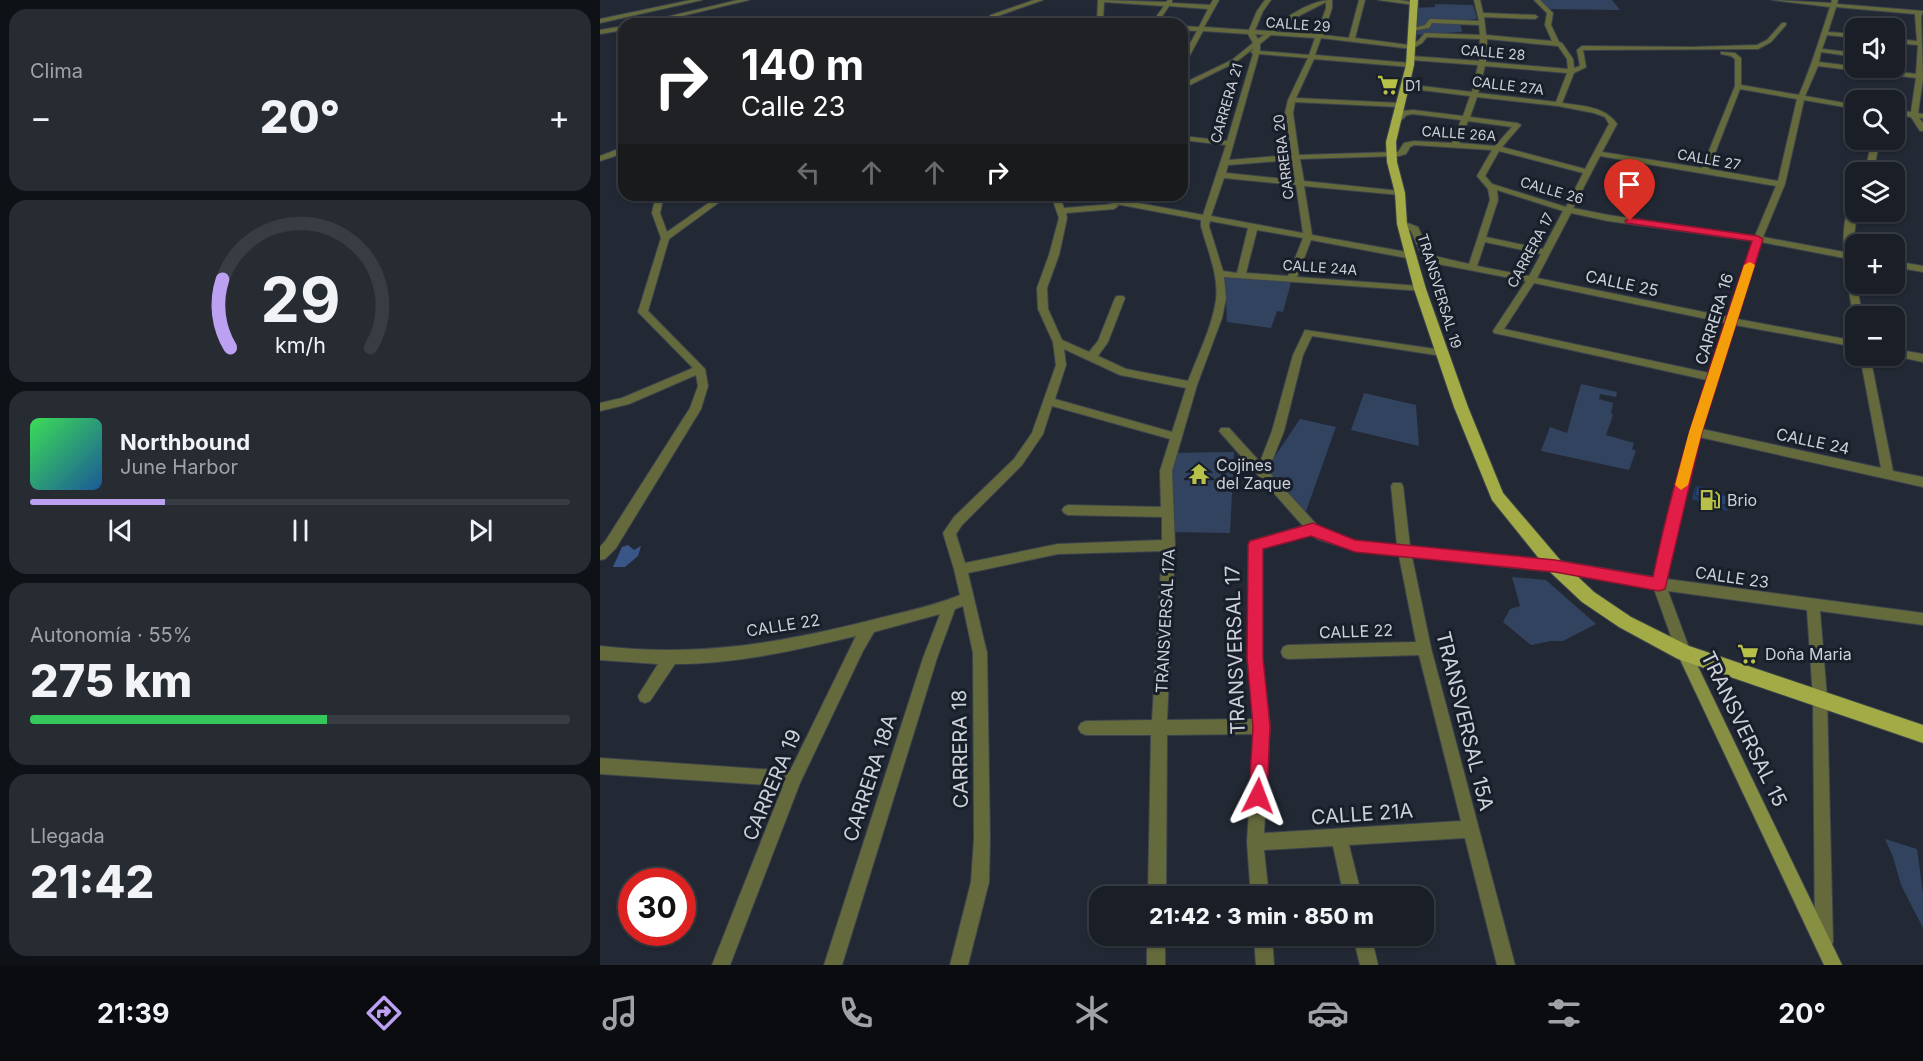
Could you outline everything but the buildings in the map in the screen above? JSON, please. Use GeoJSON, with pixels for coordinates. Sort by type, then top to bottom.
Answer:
{"type":"FeatureCollection","features":[{"type":"Feature","properties":{"kind":"main road","name":"TRANSVERSAL 19"},"geometry":{"type":"LineString","coordinates":[[1414,2],[1411,62],[1395,121],[1391,154],[1400,192],[1402,224],[1420,289],[1482,464],[1497,496],[1555,566]]}},
{"type":"Feature","properties":{"kind":"main road","name":"TRANSVERSAL 15"},"geometry":{"type":"LineString","coordinates":[[1555,566],[1588,597],[1625,622],[1684,653]]}},
{"type":"Feature","properties":{"kind":"main road"},"geometry":{"type":"LineString","coordinates":[[1684,653],[1923,734]]}},
{"type":"Feature","properties":{"kind":"street"},"geometry":{"type":"LineString","coordinates":[[600,21],[699,0]]}},
{"type":"Feature","properties":{"kind":"street"},"geometry":{"type":"LineString","coordinates":[[666,18],[746,0]]}},
{"type":"Feature","properties":{"kind":"street"},"geometry":{"type":"LineString","coordinates":[[990,18],[1040,0]]}},
{"type":"Feature","properties":{"kind":"street"},"geometry":{"type":"LineString","coordinates":[[1099,18],[1101,0],[1214,3]]}},
{"type":"Feature","properties":{"kind":"street"},"geometry":{"type":"LineString","coordinates":[[1204,0],[1214,3]]}},
{"type":"Feature","properties":{"kind":"street"},"geometry":{"type":"LineString","coordinates":[[1256,43],[1251,33],[1260,11],[1268,0]]}},
{"type":"Feature","properties":{"kind":"street"},"geometry":{"type":"LineString","coordinates":[[1188,84],[1234,61],[1285,21],[1327,0]]}},
{"type":"Feature","properties":{"kind":"street","name":"CARRERA 20"},"geometry":{"type":"LineString","coordinates":[[1308,236],[1289,113],[1292,100],[1311,58],[1329,8],[1327,0]]}},
{"type":"Feature","properties":{"kind":"street"},"geometry":{"type":"LineString","coordinates":[[1351,40],[1362,0]]}},
{"type":"Feature","properties":{"kind":"street"},"geometry":{"type":"LineString","coordinates":[[1381,0],[1414,2]]}},
{"type":"Feature","properties":{"kind":"street"},"geometry":{"type":"LineString","coordinates":[[1455,145],[1476,93],[1484,63],[1485,37],[1477,0]]}},
{"type":"Feature","properties":{"kind":"street"},"geometry":{"type":"LineString","coordinates":[[1537,0],[1550,13],[1548,25],[1558,44],[1569,56],[1573,71],[1558,104]]}},
{"type":"Feature","properties":{"kind":"street"},"geometry":{"type":"LineString","coordinates":[[1775,0],[1834,3],[1920,13],[1921,77],[1914,115],[1923,129]]}},
{"type":"Feature","properties":{"kind":"street"},"geometry":{"type":"LineString","coordinates":[[1158,18],[1170,2]]}},
{"type":"Feature","properties":{"kind":"street"},"geometry":{"type":"LineString","coordinates":[[1188,53],[1214,3]]}},
{"type":"Feature","properties":{"kind":"street","name":"CARRERA 16"},"geometry":{"type":"LineString","coordinates":[[1659,584],[1669,531],[1695,432],[1758,239],[1781,184],[1801,98],[1816,64],[1823,33],[1834,3]]}},
{"type":"Feature","properties":{"kind":"street"},"geometry":{"type":"LineString","coordinates":[[1481,15],[1535,17]]}},
{"type":"Feature","properties":{"kind":"street"},"geometry":{"type":"LineString","coordinates":[[1412,29],[1426,27],[1430,21],[1483,23]]}},
{"type":"Feature","properties":{"kind":"street"},"geometry":{"type":"LineString","coordinates":[[1573,71],[1583,67],[1580,50],[1582,48],[1758,47],[1769,41],[1784,24]]}},
{"type":"Feature","properties":{"kind":"street"},"geometry":{"type":"LineString","coordinates":[[600,32],[618,29]]}},
{"type":"Feature","properties":{"kind":"street","name":"CALLE 29"},"geometry":{"type":"LineString","coordinates":[[1188,29],[1319,36],[1412,46],[1420,42],[1425,35],[1485,37],[1558,44]]}},
{"type":"Feature","properties":{"kind":"street"},"geometry":{"type":"LineString","coordinates":[[1823,33],[1845,35]]}},
{"type":"Feature","properties":{"kind":"street"},"geometry":{"type":"LineString","coordinates":[[1905,42],[1922,44]]}},
{"type":"Feature","properties":{"kind":"street","name":"CARRERA 21"},"geometry":{"type":"LineString","coordinates":[[1206,218],[1221,175],[1254,52],[1258,46],[1256,43]]}},
{"type":"Feature","properties":{"kind":"street"},"geometry":{"type":"LineString","coordinates":[[1692,49],[1737,56],[1738,86],[1704,172]]}},
{"type":"Feature","properties":{"kind":"street"},"geometry":{"type":"LineString","coordinates":[[1818,50],[1845,54]]}},
{"type":"Feature","properties":{"kind":"street"},"geometry":{"type":"LineString","coordinates":[[1254,52],[1311,58],[1411,62]]}},
{"type":"Feature","properties":{"kind":"street","name":"CALLE 28"},"geometry":{"type":"LineString","coordinates":[[1411,62],[1484,63],[1573,71]]}},
{"type":"Feature","properties":{"kind":"street"},"geometry":{"type":"LineString","coordinates":[[1816,64],[1921,77]]}},
{"type":"Feature","properties":{"kind":"street","name":"CALLE 27A"},"geometry":{"type":"LineString","coordinates":[[1404,86],[1558,104],[1596,111],[1608,116]]}},
{"type":"Feature","properties":{"kind":"street"},"geometry":{"type":"LineString","coordinates":[[1738,86],[1845,105]]}},
{"type":"Feature","properties":{"kind":"street"},"geometry":{"type":"LineString","coordinates":[[1292,100],[1399,105]]}},
{"type":"Feature","properties":{"kind":"street"},"geometry":{"type":"LineString","coordinates":[[1395,121],[1406,113],[1413,112],[1517,125],[1497,148],[1481,176],[1495,192],[1472,268]]}},
{"type":"Feature","properties":{"kind":"street"},"geometry":{"type":"LineString","coordinates":[[1905,114],[1923,116]]}},
{"type":"Feature","properties":{"kind":"street","name":"CARRERA 17"},"geometry":{"type":"LineString","coordinates":[[1608,116],[1613,124],[1532,279],[1498,332],[1714,378]]}},
{"type":"Feature","properties":{"kind":"street"},"geometry":{"type":"LineString","coordinates":[[1188,139],[1229,143]]}},
{"type":"Feature","properties":{"kind":"street","name":"CALLE 26A"},"geometry":{"type":"LineString","coordinates":[[1223,164],[1296,157],[1391,154],[1403,152],[1410,143],[1497,148],[1587,172]]}},
{"type":"Feature","properties":{"kind":"street"},"geometry":{"type":"LineString","coordinates":[[1325,156],[1329,144]]}},
{"type":"Feature","properties":{"kind":"street"},"geometry":{"type":"LineString","coordinates":[[600,159],[618,152]]}},
{"type":"Feature","properties":{"kind":"street","name":"CALLE 27"},"geometry":{"type":"LineString","coordinates":[[1597,153],[1781,184]]}},
{"type":"Feature","properties":{"kind":"street"},"geometry":{"type":"LineString","coordinates":[[1221,175],[1400,192]]}},
{"type":"Feature","properties":{"kind":"street","name":"CALLE 26"},"geometry":{"type":"LineString","coordinates":[[1491,186],[1568,210],[1845,255]]}},
{"type":"Feature","properties":{"kind":"street"},"geometry":{"type":"LineString","coordinates":[[600,555],[611,544],[695,409],[703,386],[700,369],[643,312],[665,238],[656,213],[659,201]]}},
{"type":"Feature","properties":{"kind":"street"},"geometry":{"type":"LineString","coordinates":[[665,238],[717,201]]}},
{"type":"Feature","properties":{"kind":"street"},"geometry":{"type":"LineString","coordinates":[[1058,201],[1063,218],[1054,255],[1042,288],[1043,309],[1058,342],[1061,365],[1050,400],[1176,437]]}},
{"type":"Feature","properties":{"kind":"street"},"geometry":{"type":"LineString","coordinates":[[1110,201],[1412,256]]}},
{"type":"Feature","properties":{"kind":"street"},"geometry":{"type":"LineString","coordinates":[[1062,211],[1128,205]]}},
{"type":"Feature","properties":{"kind":"street"},"geometry":{"type":"LineString","coordinates":[[1206,218],[1205,226],[1219,274]]}},
{"type":"Feature","properties":{"kind":"street","name":"CALLE 25"},"geometry":{"type":"LineString","coordinates":[[1402,224],[1415,229],[1426,257],[1731,322],[1845,342]]}},
{"type":"Feature","properties":{"kind":"street"},"geometry":{"type":"LineString","coordinates":[[1241,275],[1253,227]]}},
{"type":"Feature","properties":{"kind":"street"},"geometry":{"type":"LineString","coordinates":[[1292,278],[1308,236]]}},
{"type":"Feature","properties":{"kind":"street"},"geometry":{"type":"LineString","coordinates":[[1481,239],[1545,252]]}},
{"type":"Feature","properties":{"kind":"street"},"geometry":{"type":"LineString","coordinates":[[1905,266],[1923,268]]}},
{"type":"Feature","properties":{"kind":"street","name":"CALLE 24A"},"geometry":{"type":"LineString","coordinates":[[1219,274],[1420,289]]}},
{"type":"Feature","properties":{"kind":"street","name":"TRANSVERSAL 17A"},"geometry":{"type":"LineString","coordinates":[[1157,886],[1159,727],[1169,545],[1166,471],[1192,385],[1217,318],[1221,298],[1219,274]]}},
{"type":"Feature","properties":{"kind":"street"},"geometry":{"type":"LineString","coordinates":[[1091,357],[1102,342],[1120,298]]}},
{"type":"Feature","properties":{"kind":"street"},"geometry":{"type":"LineString","coordinates":[[1262,470],[1278,431],[1298,356],[1309,332],[1442,353]]}},
{"type":"Feature","properties":{"kind":"street"},"geometry":{"type":"LineString","coordinates":[[1058,342],[1124,372],[1192,385]]}},
{"type":"Feature","properties":{"kind":"street"},"geometry":{"type":"LineString","coordinates":[[1905,354],[1923,358]]}},
{"type":"Feature","properties":{"kind":"street"},"geometry":{"type":"LineString","coordinates":[[1867,366],[1888,474]]}},
{"type":"Feature","properties":{"kind":"street"},"geometry":{"type":"LineString","coordinates":[[600,407],[625,401],[700,369]]}},
{"type":"Feature","properties":{"kind":"street","name":"CARRERA 18"},"geometry":{"type":"LineString","coordinates":[[959,965],[980,882],[982,839],[980,653],[961,569],[949,533],[958,521],[1018,462],[1037,434],[1050,400]]}},
{"type":"Feature","properties":{"kind":"street"},"geometry":{"type":"LineString","coordinates":[[1225,431],[1313,529]]}},
{"type":"Feature","properties":{"kind":"street","name":"CALLE 24"},"geometry":{"type":"LineString","coordinates":[[1695,432],[1923,482]]}},
{"type":"Feature","properties":{"kind":"street","name":"TRANSVERSAL 15A"},"geometry":{"type":"LineString","coordinates":[[1397,486],[1404,551],[1424,648],[1506,965]]}},
{"type":"Feature","properties":{"kind":"street"},"geometry":{"type":"LineString","coordinates":[[1068,510],[1168,512]]}},
{"type":"Feature","properties":{"kind":"street","name":"CALLE 23"},"geometry":{"type":"LineString","coordinates":[[1313,529],[1355,546],[1555,566],[1659,584],[1923,619]]}},
{"type":"Feature","properties":{"kind":"street","name":"TRANSVERSAL 17"},"geometry":{"type":"LineString","coordinates":[[1259,886],[1255,842],[1262,726],[1255,658],[1255,545],[1313,529]]}},
{"type":"Feature","properties":{"kind":"street"},"geometry":{"type":"LineString","coordinates":[[961,569],[1058,549],[1169,545]]}},
{"type":"Feature","properties":{"kind":"street"},"geometry":{"type":"LineString","coordinates":[[1659,584],[1684,653]]}},
{"type":"Feature","properties":{"kind":"street","name":"CALLE 22"},"geometry":{"type":"LineString","coordinates":[[600,653],[626,657],[670,658],[754,650],[832,636],[950,605],[967,598]]}},
{"type":"Feature","properties":{"kind":"street","name":"CARRERA 18A"},"geometry":{"type":"LineString","coordinates":[[833,965],[930,658],[950,605]]}},
{"type":"Feature","properties":{"kind":"street"},"geometry":{"type":"LineString","coordinates":[[1813,605],[1820,698],[1824,946]]}},
{"type":"Feature","properties":{"kind":"street","name":"CARRERA 19"},"geometry":{"type":"LineString","coordinates":[[721,965],[794,779],[858,646],[870,626]]}},
{"type":"Feature","properties":{"kind":"street","name":"CALLE 22"},"geometry":{"type":"LineString","coordinates":[[1288,652],[1424,648]]}},
{"type":"Feature","properties":{"kind":"street","name":"TRANSVERSAL 15"},"geometry":{"type":"LineString","coordinates":[[1684,653],[1833,965]]}},
{"type":"Feature","properties":{"kind":"street"},"geometry":{"type":"LineString","coordinates":[[645,696],[670,658]]}},
{"type":"Feature","properties":{"kind":"street"},"geometry":{"type":"LineString","coordinates":[[1086,728],[1262,726]]}},
{"type":"Feature","properties":{"kind":"street"},"geometry":{"type":"LineString","coordinates":[[600,766],[794,779]]}},
{"type":"Feature","properties":{"kind":"street","name":"CALLE 21A"},"geometry":{"type":"LineString","coordinates":[[1255,842],[1471,829]]}},
{"type":"Feature","properties":{"kind":"street"},"geometry":{"type":"LineString","coordinates":[[1339,837],[1350,886]]}},
{"type":"Feature","properties":{"kind":"street"},"geometry":{"type":"LineString","coordinates":[[1156,946],[1156,965]]}},
{"type":"Feature","properties":{"kind":"street"},"geometry":{"type":"LineString","coordinates":[[1264,946],[1265,965]]}},
{"type":"Feature","properties":{"kind":"street"},"geometry":{"type":"LineString","coordinates":[[1364,946],[1369,965]]}},
{"type":"Feature","properties":{"kind":"shaded area"},"geometry":{"type":"Polygon","coordinates":[[[1534,0],[1612,0],[1620,10],[1543,9],[1534,0]]]}},
{"type":"Feature","properties":{"kind":"shaded area"},"geometry":{"type":"Polygon","coordinates":[[[1435,4],[1473,5],[1477,19],[1460,21],[1462,32],[1411,35],[1412,8],[1435,7],[1435,4]]]}},
{"type":"Feature","properties":{"kind":"shaded area"},"geometry":{"type":"Polygon","coordinates":[[[1225,275],[1292,279],[1283,312],[1277,311],[1271,328],[1227,322],[1225,275]]]}},
{"type":"Feature","properties":{"kind":"shaded area"},"geometry":{"type":"Polygon","coordinates":[[[1581,384],[1617,392],[1616,397],[1600,394],[1599,399],[1613,403],[1611,413],[1613,415],[1606,435],[1634,443],[1632,449],[1636,451],[1629,470],[1541,451],[1550,427],[1567,433],[1581,384]]]}},
{"type":"Feature","properties":{"kind":"shaded area"},"geometry":{"type":"Polygon","coordinates":[[[1364,393],[1416,405],[1419,446],[1351,430],[1364,393]]]}},
{"type":"Feature","properties":{"kind":"shaded area"},"geometry":{"type":"Polygon","coordinates":[[[1300,419],[1336,427],[1305,514],[1267,468],[1300,419]]]}},
{"type":"Feature","properties":{"kind":"shaded area"},"geometry":{"type":"Polygon","coordinates":[[[1234,452],[1230,533],[1166,532],[1168,453],[1234,452]]]}},
{"type":"Feature","properties":{"kind":"shaded area"},"geometry":{"type":"Polygon","coordinates":[[[628,545],[634,550],[641,546],[638,556],[625,567],[613,567],[622,547],[628,545]]]}},
{"type":"Feature","properties":{"kind":"shaded area"},"geometry":{"type":"Polygon","coordinates":[[[1512,577],[1546,580],[1596,624],[1563,641],[1531,645],[1503,622],[1510,609],[1520,606],[1512,577]]]}},
{"type":"Feature","properties":{"kind":"shaded area"},"geometry":{"type":"Polygon","coordinates":[[[1885,839],[1917,849],[1923,893],[1923,928],[1901,885],[1885,839]]]}},
{"type":"Feature","properties":{"kind":"slow traffic"},"geometry":{"type":"LineString","coordinates":[[1681,485],[1695,432],[1750,265]]}},
{"type":"Feature","properties":{"kind":"place","name":"D1"},"geometry":{"type":"Point","coordinates":[1388,85]}},
{"type":"Feature","properties":{"kind":"place","name":"Cojines del Zaque"},"geometry":{"type":"Point","coordinates":[1199,474]}},
{"type":"Feature","properties":{"kind":"place","name":"Brio"},"geometry":{"type":"Point","coordinates":[1710,500]}},
{"type":"Feature","properties":{"kind":"place","name":"Doña Maria"},"geometry":{"type":"Point","coordinates":[1748,654]}},
{"type":"Feature","properties":{"kind":"route"},"geometry":{"type":"LineString","coordinates":[[1258,796],[1262,726],[1255,658],[1255,545],[1313,529],[1355,546],[1555,566],[1659,584],[1669,531],[1695,432],[1758,239],[1630,221]]}}]}
